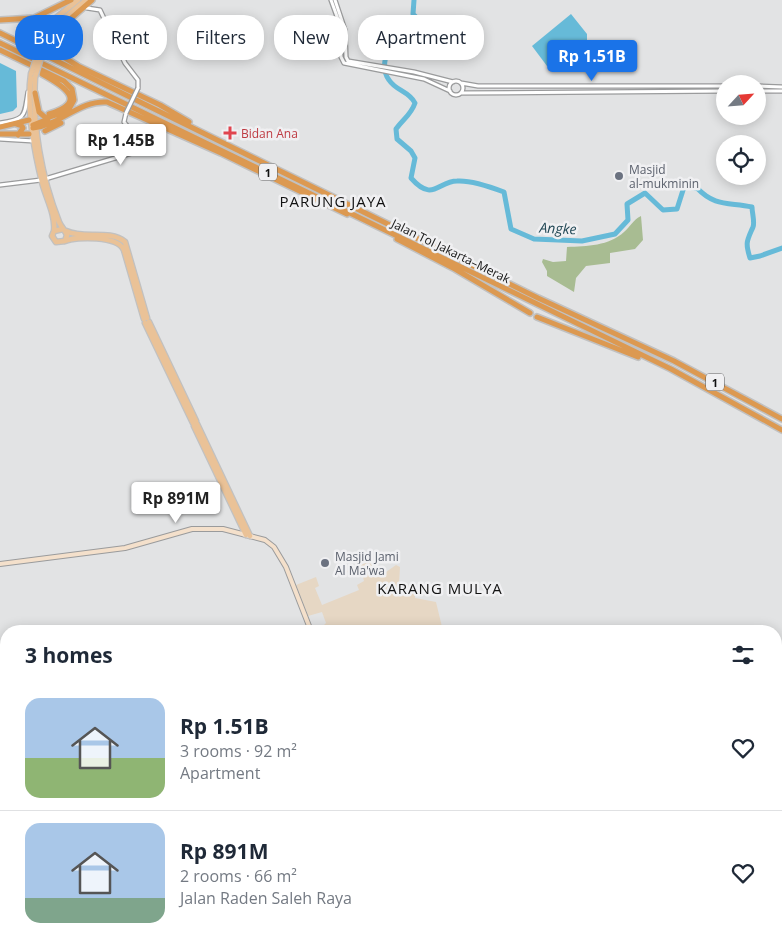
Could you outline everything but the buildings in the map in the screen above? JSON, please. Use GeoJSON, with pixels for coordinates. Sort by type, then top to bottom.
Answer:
{"type":"FeatureCollection","features":[{"type":"Feature","properties":{"kind":"highway"},"geometry":{"type":"LineString","coordinates":[[0,20],[34,18],[71,0]]}},
{"type":"Feature","properties":{"kind":"highway"},"geometry":{"type":"LineString","coordinates":[[92,0],[64,23],[56,36],[56,45],[65,58],[160,105],[204,133]]}},
{"type":"Feature","properties":{"kind":"highway","name":"Jalan Tol Jakarta–Merak"},"geometry":{"type":"LineString","coordinates":[[0,33],[538,298],[674,361],[732,390],[782,419]]}},
{"type":"Feature","properties":{"kind":"highway","name":"Jalan Tol Jakarta–Merak"},"geometry":{"type":"LineString","coordinates":[[0,43],[718,393],[782,430]]}},
{"type":"Feature","properties":{"kind":"highway"},"geometry":{"type":"LineString","coordinates":[[0,50],[64,86],[68,91],[70,96],[67,105],[62,110],[34,125]]}},
{"type":"Feature","properties":{"kind":"highway"},"geometry":{"type":"LineString","coordinates":[[101,76],[141,101]]}},
{"type":"Feature","properties":{"kind":"highway"},"geometry":{"type":"LineString","coordinates":[[35,93],[40,114],[48,116]]}},
{"type":"Feature","properties":{"kind":"highway"},"geometry":{"type":"LineString","coordinates":[[0,127],[16,124],[53,123],[90,104],[99,102],[112,104],[221,153],[439,260],[530,313]]}},
{"type":"Feature","properties":{"kind":"highway"},"geometry":{"type":"LineString","coordinates":[[45,131],[90,104]]}},
{"type":"Feature","properties":{"kind":"highway"},"geometry":{"type":"LineString","coordinates":[[16,124],[23,128],[17,135]]}},
{"type":"Feature","properties":{"kind":"highway"},"geometry":{"type":"LineString","coordinates":[[0,134],[29,134]]}},
{"type":"Feature","properties":{"kind":"highway"},"geometry":{"type":"LineString","coordinates":[[536,317],[619,350],[651,360]]}},
{"type":"Feature","properties":{"kind":"main road"},"geometry":{"type":"LineString","coordinates":[[60,15],[78,0]]}},
{"type":"Feature","properties":{"kind":"main road"},"geometry":{"type":"LineString","coordinates":[[67,15],[86,0]]}},
{"type":"Feature","properties":{"kind":"main road"},"geometry":{"type":"LineString","coordinates":[[38,60],[30,86],[35,141],[54,222],[52,236],[56,242],[73,239],[112,240],[120,243],[124,250],[146,320],[248,535]]}},
{"type":"Feature","properties":{"kind":"main road"},"geometry":{"type":"LineString","coordinates":[[33,76],[35,93],[34,125],[43,180],[67,238],[64,241]]}},
{"type":"Feature","properties":{"kind":"main road"},"geometry":{"type":"LineString","coordinates":[[54,231],[64,230],[74,234],[114,236],[125,242],[146,320]]}},
{"type":"Feature","properties":{"kind":"main road"},"geometry":{"type":"LineString","coordinates":[[0,564],[124,548],[198,528],[213,527],[248,535],[270,543],[280,553],[309,625]]}},
{"type":"Feature","properties":{"kind":"street"},"geometry":{"type":"LineString","coordinates":[[331,0],[339,22],[341,57],[345,61],[453,82],[488,86],[716,86]]}},
{"type":"Feature","properties":{"kind":"street"},"geometry":{"type":"LineString","coordinates":[[335,0],[345,30],[345,61]]}},
{"type":"Feature","properties":{"kind":"street"},"geometry":{"type":"LineString","coordinates":[[0,185],[43,180],[142,150],[140,142],[124,122],[126,113],[138,88],[138,80],[125,63],[100,9],[87,8]]}},
{"type":"Feature","properties":{"kind":"street"},"geometry":{"type":"LineString","coordinates":[[400,71],[431,82],[455,95],[461,93],[716,91]]}},
{"type":"Feature","properties":{"kind":"street"},"geometry":{"type":"LineString","coordinates":[[450,91],[450,86],[453,82]]}},
{"type":"Feature","properties":{"kind":"street"},"geometry":{"type":"LineString","coordinates":[[461,83],[463,89],[461,93]]}},
{"type":"Feature","properties":{"kind":"street"},"geometry":{"type":"LineString","coordinates":[[0,123],[16,120],[24,116],[30,86]]}},
{"type":"Feature","properties":{"kind":"street"},"geometry":{"type":"LineString","coordinates":[[766,86],[782,86]]}},
{"type":"Feature","properties":{"kind":"street"},"geometry":{"type":"LineString","coordinates":[[766,91],[782,91]]}},
{"type":"Feature","properties":{"kind":"street"},"geometry":{"type":"LineString","coordinates":[[0,139],[35,141]]}},
{"type":"Feature","properties":{"kind":"shaded area"},"geometry":{"type":"Polygon","coordinates":[[[370,561],[376,576],[379,577],[396,565],[400,567],[399,584],[415,587],[415,598],[436,602],[442,625],[324,625],[326,623],[322,612],[308,616],[296,585],[316,577],[319,586],[315,588],[322,605],[359,590],[357,585],[364,581],[362,573],[350,577],[347,571],[370,561]]]}},
{"type":"Feature","properties":{"kind":"green space"},"geometry":{"type":"Polygon","coordinates":[[[641,216],[643,240],[635,249],[610,253],[610,263],[586,266],[576,278],[574,292],[547,276],[547,271],[542,262],[543,259],[553,262],[566,261],[567,247],[605,243],[618,237],[641,216]]]}},
{"type":"Feature","properties":{"kind":"water"},"geometry":{"type":"Polygon","coordinates":[[[571,14],[587,34],[587,65],[547,66],[532,46],[571,14]]]}},
{"type":"Feature","properties":{"kind":"water"},"geometry":{"type":"Polygon","coordinates":[[[0,63],[16,71],[17,107],[13,111],[0,114],[0,63]]]}},
{"type":"Feature","properties":{"kind":"waterway","name":"Angke"},"geometry":{"type":"LineString","coordinates":[[414,0],[413,14],[420,21],[438,24],[442,33],[437,40],[429,45],[405,41],[393,46],[385,59],[385,70],[392,84],[409,96],[415,103],[409,114],[396,129],[397,139],[411,151],[415,158],[411,178],[419,185],[430,190],[450,182],[463,181],[493,188],[504,192],[511,229],[534,239],[582,241],[615,234],[628,220],[627,204],[645,193],[663,210],[677,209],[684,187],[697,188],[716,201],[752,207],[754,225],[747,245],[750,258],[782,248]]}},
{"type":"Feature","properties":{"kind":"place","name":"Bidan Ana"},"geometry":{"type":"Point","coordinates":[230,133]}},
{"type":"Feature","properties":{"kind":"place","name":"Masjid al-mukminin"},"geometry":{"type":"Point","coordinates":[619,176]}},
{"type":"Feature","properties":{"kind":"place","name":"Masjid Jami Al Ma'wa"},"geometry":{"type":"Point","coordinates":[325,563]}},
{"type":"Feature","properties":{"kind":"district","name":"PARUNG JAYA"},"geometry":{"type":"Point","coordinates":[333,201]}},
{"type":"Feature","properties":{"kind":"district","name":"KARANG MULYA"},"geometry":{"type":"Point","coordinates":[440,588]}}]}
